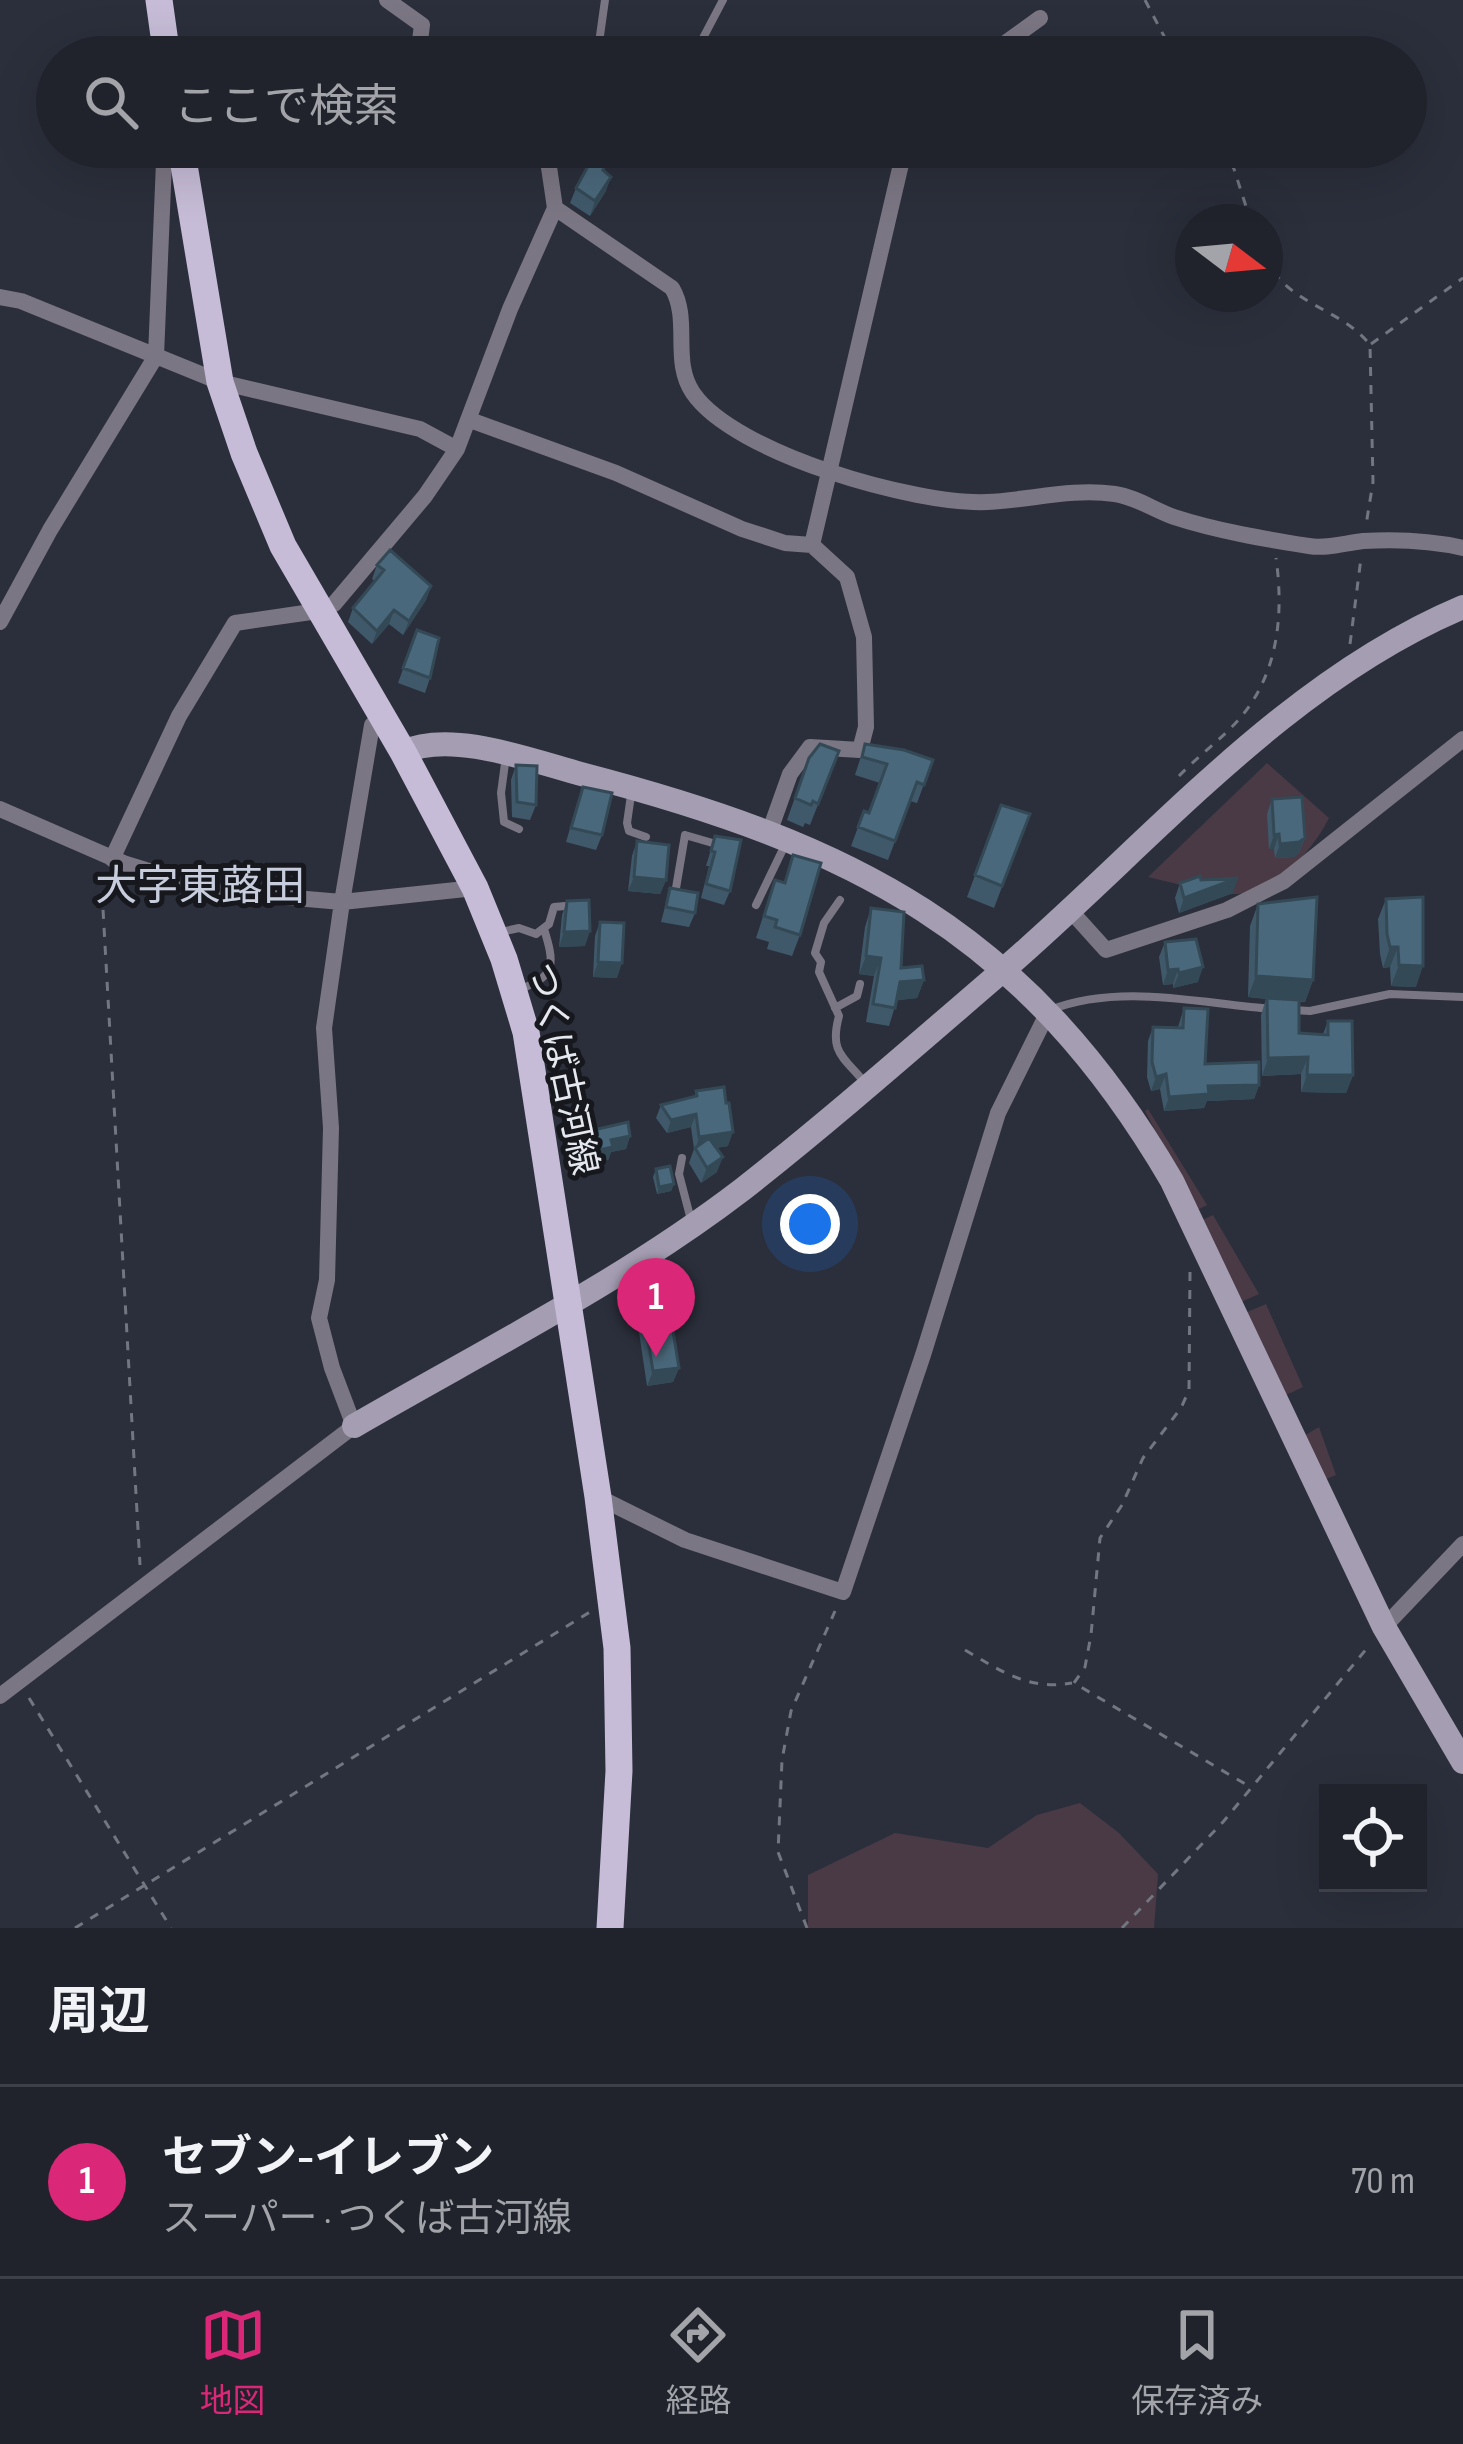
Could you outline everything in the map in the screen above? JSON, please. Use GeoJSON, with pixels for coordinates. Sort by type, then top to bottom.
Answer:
{"type":"FeatureCollection","features":[{"type":"Feature","properties":{"kind":"main road"},"geometry":{"type":"LineString","coordinates":[[159,0],[167,36]]}},
{"type":"Feature","properties":{"kind":"main road","name":"つくば古河線"},"geometry":{"type":"LineString","coordinates":[[182,168],[220,382],[244,453],[283,546],[403,752],[475,888],[526,1031],[617,1648],[619,1771],[610,1928]]}},
{"type":"Feature","properties":{"kind":"street"},"geometry":{"type":"LineString","coordinates":[[387,0],[422,25],[421,36]]}},
{"type":"Feature","properties":{"kind":"street"},"geometry":{"type":"LineString","coordinates":[[1015,36],[1040,18]]}},
{"type":"Feature","properties":{"kind":"street"},"geometry":{"type":"LineString","coordinates":[[0,622],[156,356],[164,168]]}},
{"type":"Feature","properties":{"kind":"street"},"geometry":{"type":"LineString","coordinates":[[106,856],[179,716],[235,622],[318,611],[334,604],[425,496],[457,449],[510,309],[556,208],[549,168]]}},
{"type":"Feature","properties":{"kind":"street"},"geometry":{"type":"LineString","coordinates":[[812,545],[900,168]]}},
{"type":"Feature","properties":{"kind":"street"},"geometry":{"type":"LineString","coordinates":[[556,208],[672,288],[682,305],[682,363],[693,393],[723,420],[828,474],[955,501],[989,502],[1070,490],[1120,494],[1174,517],[1315,548],[1427,540],[1463,548]]}},
{"type":"Feature","properties":{"kind":"street"},"geometry":{"type":"LineString","coordinates":[[0,298],[22,301],[220,382],[420,428],[457,449]]}},
{"type":"Feature","properties":{"kind":"street"},"geometry":{"type":"LineString","coordinates":[[470,420],[616,473],[742,529],[784,543],[812,545],[847,577],[864,637],[866,728],[860,750],[810,747],[790,774],[778,837]]}},
{"type":"Feature","properties":{"kind":"street"},"geometry":{"type":"LineString","coordinates":[[0,1696],[354,1426],[568,1303],[741,1190],[1004,970],[1209,782],[1348,667],[1463,607]]}},
{"type":"Feature","properties":{"kind":"street"},"geometry":{"type":"LineString","coordinates":[[354,1426],[320,1318],[327,1280],[331,1128],[324,1028],[369,741],[373,725],[382,716]]}},
{"type":"Feature","properties":{"kind":"street"},"geometry":{"type":"LineString","coordinates":[[1069,909],[1106,950],[1227,910],[1283,881],[1463,739]]}},
{"type":"Feature","properties":{"kind":"street"},"geometry":{"type":"LineString","coordinates":[[403,752],[436,742],[507,755],[693,805],[778,837],[892,890],[946,922],[1048,1010],[1136,1118],[1172,1180],[1384,1627],[1463,1762]]}},
{"type":"Feature","properties":{"kind":"street"},"geometry":{"type":"LineString","coordinates":[[0,809],[106,856],[214,891],[342,902],[475,888]]}},
{"type":"Feature","properties":{"kind":"street"},"geometry":{"type":"LineString","coordinates":[[598,1497],[685,1540],[843,1592],[998,1113],[1048,1010]]}},
{"type":"Feature","properties":{"kind":"street"},"geometry":{"type":"LineString","coordinates":[[1384,1627],[1463,1544]]}},
{"type":"Feature","properties":{"kind":"lane"},"geometry":{"type":"LineString","coordinates":[[600,36],[605,0]]}},
{"type":"Feature","properties":{"kind":"lane"},"geometry":{"type":"LineString","coordinates":[[704,36],[723,0]]}},
{"type":"Feature","properties":{"kind":"lane"},"geometry":{"type":"LineString","coordinates":[[507,755],[501,793],[504,822],[520,830]]}},
{"type":"Feature","properties":{"kind":"lane"},"geometry":{"type":"LineString","coordinates":[[633,788],[627,824],[629,830],[646,837]]}},
{"type":"Feature","properties":{"kind":"lane"},"geometry":{"type":"LineString","coordinates":[[686,897],[673,894],[693,805]]}},
{"type":"Feature","properties":{"kind":"lane"},"geometry":{"type":"LineString","coordinates":[[685,835],[716,844]]}},
{"type":"Feature","properties":{"kind":"lane"},"geometry":{"type":"LineString","coordinates":[[756,905],[778,837]]}},
{"type":"Feature","properties":{"kind":"lane"},"geometry":{"type":"LineString","coordinates":[[839,900],[824,923],[815,953],[839,1016],[833,1038],[867,1085]]}},
{"type":"Feature","properties":{"kind":"lane"},"geometry":{"type":"LineString","coordinates":[[514,993],[543,981],[548,974],[544,929],[554,908],[565,906]]}},
{"type":"Feature","properties":{"kind":"lane"},"geometry":{"type":"LineString","coordinates":[[494,935],[509,929],[529,934],[544,929]]}},
{"type":"Feature","properties":{"kind":"lane"},"geometry":{"type":"LineString","coordinates":[[836,1008],[857,996],[860,984]]}},
{"type":"Feature","properties":{"kind":"lane"},"geometry":{"type":"LineString","coordinates":[[1048,1010],[1109,994],[1310,1011],[1390,994],[1463,998]]}},
{"type":"Feature","properties":{"kind":"lane"},"geometry":{"type":"LineString","coordinates":[[682,1158],[679,1174],[693,1223]]}},
{"type":"Feature","properties":{"kind":"path"},"geometry":{"type":"LineString","coordinates":[[1145,0],[1164,36]]}},
{"type":"Feature","properties":{"kind":"path"},"geometry":{"type":"LineString","coordinates":[[1234,168],[1245,204]]}},
{"type":"Feature","properties":{"kind":"path"},"geometry":{"type":"LineString","coordinates":[[1370,345],[1463,278]]}},
{"type":"Feature","properties":{"kind":"path"},"geometry":{"type":"LineString","coordinates":[[1283,282],[1302,300],[1359,331],[1370,345],[1373,482],[1348,667]]}},
{"type":"Feature","properties":{"kind":"path"},"geometry":{"type":"LineString","coordinates":[[1172,783],[1239,720],[1266,681],[1274,659],[1277,618],[1273,539]]}},
{"type":"Feature","properties":{"kind":"path"},"geometry":{"type":"LineString","coordinates":[[106,856],[141,1587]]}},
{"type":"Feature","properties":{"kind":"path"},"geometry":{"type":"LineString","coordinates":[[1074,1683],[1085,1667],[1091,1635],[1100,1538],[1122,1505],[1143,1458],[1189,1390],[1189,1256]]}},
{"type":"Feature","properties":{"kind":"path"},"geometry":{"type":"LineString","coordinates":[[807,1928],[778,1852],[782,1760],[791,1711],[843,1592]]}},
{"type":"Feature","properties":{"kind":"path"},"geometry":{"type":"LineString","coordinates":[[75,1928],[611,1599]]}},
{"type":"Feature","properties":{"kind":"path"},"geometry":{"type":"LineString","coordinates":[[1122,1928],[1252,1788],[1384,1627]]}},
{"type":"Feature","properties":{"kind":"path"},"geometry":{"type":"LineString","coordinates":[[965,1650],[1017,1681],[1050,1687],[1074,1683],[1252,1788]]}},
{"type":"Feature","properties":{"kind":"path"},"geometry":{"type":"LineString","coordinates":[[18,1682],[171,1928]]}},
{"type":"Feature","properties":{"kind":"shaded area"},"geometry":{"type":"Polygon","coordinates":[[[1267,763],[1329,818],[1295,864],[1258,889],[1235,894],[1148,877],[1267,763]]]}},
{"type":"Feature","properties":{"kind":"shaded area"},"geometry":{"type":"Polygon","coordinates":[[[1148,1109],[1207,1205],[1197,1210],[1148,1109]]]}},
{"type":"Feature","properties":{"kind":"shaded area"},"geometry":{"type":"Polygon","coordinates":[[[1213,1215],[1259,1294],[1241,1302],[1202,1220],[1213,1215]]]}},
{"type":"Feature","properties":{"kind":"shaded area"},"geometry":{"type":"Polygon","coordinates":[[[1266,1304],[1303,1387],[1284,1396],[1245,1313],[1266,1304]]]}},
{"type":"Feature","properties":{"kind":"shaded area"},"geometry":{"type":"Polygon","coordinates":[[[1319,1427],[1336,1475],[1324,1480],[1302,1437],[1319,1427]]]}},
{"type":"Feature","properties":{"kind":"shaded area"},"geometry":{"type":"Polygon","coordinates":[[[1080,1803],[1119,1833],[1158,1874],[1154,1928],[808,1928],[808,1875],[895,1833],[988,1848],[1037,1815],[1080,1803]]]}},
{"type":"Feature","properties":{"kind":"building"},"geometry":{"type":"Polygon","coordinates":[[[587,168],[604,168],[611,177],[595,201],[576,188],[587,168]]]}},
{"type":"Feature","properties":{"kind":"building"},"geometry":{"type":"Polygon","coordinates":[[[390,550],[431,586],[409,621],[394,610],[377,631],[353,608],[384,570],[377,565],[390,550]]]}},
{"type":"Feature","properties":{"kind":"building"},"geometry":{"type":"Polygon","coordinates":[[[417,630],[439,638],[430,678],[403,668],[417,630]]]}},
{"type":"Feature","properties":{"kind":"building"},"geometry":{"type":"Polygon","coordinates":[[[820,744],[839,751],[818,804],[813,801],[811,805],[795,798],[809,758],[820,744]]]}},
{"type":"Feature","properties":{"kind":"building"},"geometry":{"type":"Polygon","coordinates":[[[865,744],[933,760],[924,785],[917,782],[895,841],[858,827],[864,811],[869,813],[887,764],[862,757],[865,744]]]}},
{"type":"Feature","properties":{"kind":"building"},"geometry":{"type":"Polygon","coordinates":[[[516,765],[537,766],[536,805],[517,802],[516,765]]]}},
{"type":"Feature","properties":{"kind":"building"},"geometry":{"type":"Polygon","coordinates":[[[583,787],[612,793],[602,835],[571,828],[583,787]]]}},
{"type":"Feature","properties":{"kind":"building"},"geometry":{"type":"Polygon","coordinates":[[[1302,797],[1305,838],[1280,844],[1279,834],[1274,835],[1272,799],[1302,797]]]}},
{"type":"Feature","properties":{"kind":"building"},"geometry":{"type":"Polygon","coordinates":[[[1001,805],[1030,814],[1002,886],[975,875],[1001,805]]]}},
{"type":"Feature","properties":{"kind":"building"},"geometry":{"type":"Polygon","coordinates":[[[715,836],[741,840],[730,891],[706,884],[715,836]]]}},
{"type":"Feature","properties":{"kind":"building"},"geometry":{"type":"Polygon","coordinates":[[[637,841],[669,845],[666,880],[634,877],[637,841]]]}},
{"type":"Feature","properties":{"kind":"building"},"geometry":{"type":"Polygon","coordinates":[[[793,855],[821,863],[800,935],[775,927],[777,920],[764,916],[775,880],[785,883],[793,855]]]}},
{"type":"Feature","properties":{"kind":"building"},"geometry":{"type":"Polygon","coordinates":[[[1200,876],[1201,880],[1238,878],[1184,898],[1180,883],[1200,876]]]}},
{"type":"Feature","properties":{"kind":"building"},"geometry":{"type":"Polygon","coordinates":[[[670,888],[698,893],[695,913],[666,907],[670,888]]]}},
{"type":"Feature","properties":{"kind":"building"},"geometry":{"type":"Polygon","coordinates":[[[1317,897],[1313,980],[1256,976],[1258,904],[1317,897]]]}},
{"type":"Feature","properties":{"kind":"building"},"geometry":{"type":"Polygon","coordinates":[[[1423,897],[1423,966],[1399,965],[1398,947],[1390,947],[1387,934],[1386,899],[1423,897]]]}},
{"type":"Feature","properties":{"kind":"building"},"geometry":{"type":"Polygon","coordinates":[[[589,900],[590,931],[564,932],[567,901],[589,900]]]}},
{"type":"Feature","properties":{"kind":"building"},"geometry":{"type":"Polygon","coordinates":[[[871,908],[904,912],[901,968],[922,966],[924,980],[900,982],[895,1008],[873,1004],[881,958],[866,956],[871,908]]]}},
{"type":"Feature","properties":{"kind":"building"},"geometry":{"type":"Polygon","coordinates":[[[600,922],[624,923],[622,963],[598,962],[600,922]]]}},
{"type":"Feature","properties":{"kind":"building"},"geometry":{"type":"Polygon","coordinates":[[[1196,939],[1203,967],[1179,973],[1168,970],[1165,942],[1196,939]]]}},
{"type":"Feature","properties":{"kind":"building"},"geometry":{"type":"Polygon","coordinates":[[[1267,998],[1299,1000],[1299,1033],[1328,1035],[1328,1021],[1352,1021],[1353,1075],[1307,1075],[1308,1057],[1268,1058],[1267,998]]]}},
{"type":"Feature","properties":{"kind":"building"},"geometry":{"type":"Polygon","coordinates":[[[1184,1008],[1208,1009],[1205,1064],[1259,1062],[1259,1085],[1208,1086],[1209,1094],[1169,1097],[1166,1074],[1156,1077],[1152,1062],[1153,1027],[1183,1028],[1184,1008]]]}},
{"type":"Feature","properties":{"kind":"building"},"geometry":{"type":"Polygon","coordinates":[[[724,1087],[733,1132],[699,1137],[696,1114],[671,1120],[661,1105],[697,1096],[696,1091],[724,1087]]]}},
{"type":"Feature","properties":{"kind":"building"},"geometry":{"type":"Polygon","coordinates":[[[628,1122],[630,1136],[611,1140],[613,1147],[575,1155],[572,1135],[628,1122]]]}},
{"type":"Feature","properties":{"kind":"building"},"geometry":{"type":"Polygon","coordinates":[[[709,1138],[723,1157],[707,1168],[695,1148],[709,1138]]]}},
{"type":"Feature","properties":{"kind":"building"},"geometry":{"type":"Polygon","coordinates":[[[670,1166],[674,1184],[659,1187],[656,1169],[670,1166]]]}},
{"type":"Feature","properties":{"kind":"building"},"geometry":{"type":"Polygon","coordinates":[[[670,1313],[679,1368],[653,1371],[644,1317],[670,1313]]]}},
{"type":"Feature","properties":{"kind":"place","name":"セブン-イレブン"},"geometry":{"type":"Point","coordinates":[656,1357]}},
{"type":"Feature","properties":{"kind":"district","name":"大字東蕗田"},"geometry":{"type":"Point","coordinates":[200,887]}}]}
